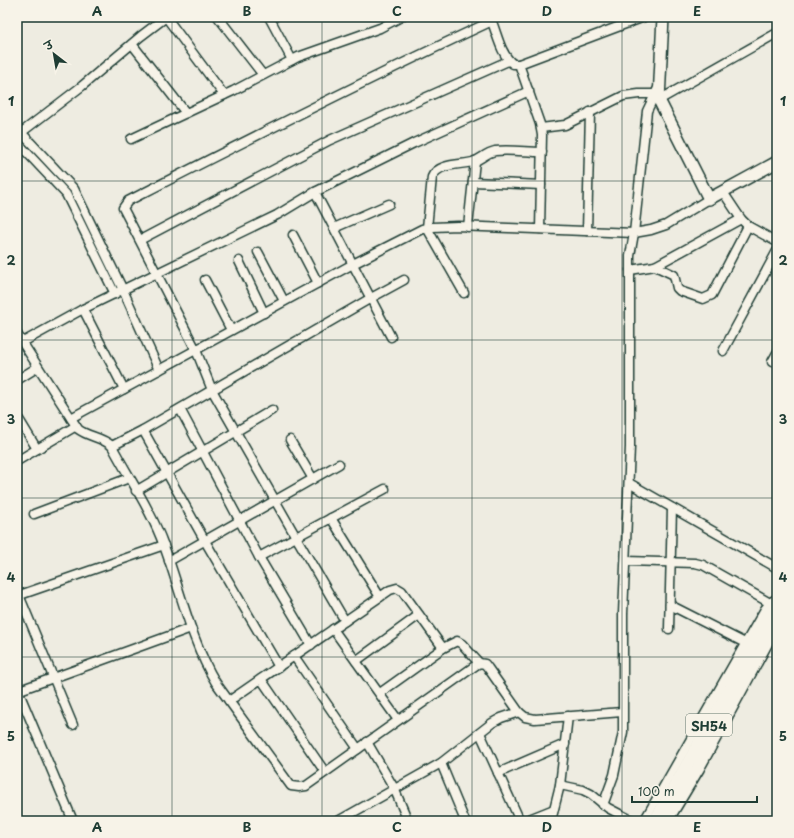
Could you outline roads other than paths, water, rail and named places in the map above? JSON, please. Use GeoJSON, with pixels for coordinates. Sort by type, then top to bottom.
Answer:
{"type":"FeatureCollection","features":[{"type":"Feature","properties":{"kind":"main road"},"geometry":{"type":"LineString","coordinates":[[663,17],[658,94],[709,199],[777,162]]}},
{"type":"Feature","properties":{"kind":"main road","name":"SH54"},"geometry":{"type":"LineString","coordinates":[[666,821],[698,768],[771,628],[773,603]]}},
{"type":"Feature","properties":{"kind":"main road","name":"SH54"},"geometry":{"type":"LineString","coordinates":[[655,821],[771,628]]}},
{"type":"Feature","properties":{"kind":"street"},"geometry":{"type":"LineString","coordinates":[[159,370],[123,290],[74,189],[18,132],[82,86],[166,17],[224,95]]}},
{"type":"Feature","properties":{"kind":"street"},"geometry":{"type":"LineString","coordinates":[[218,17],[263,75]]}},
{"type":"Feature","properties":{"kind":"street"},"geometry":{"type":"LineString","coordinates":[[269,17],[292,60]]}},
{"type":"Feature","properties":{"kind":"street"},"geometry":{"type":"LineString","coordinates":[[131,139],[224,95],[292,60],[312,51],[380,28],[401,17]]}},
{"type":"Feature","properties":{"kind":"street"},"geometry":{"type":"LineString","coordinates":[[345,621],[212,390],[196,350],[123,208],[128,201],[293,116],[491,19],[508,61],[513,64],[519,64],[644,17]]}},
{"type":"Feature","properties":{"kind":"street"},"geometry":{"type":"LineString","coordinates":[[541,128],[565,125],[623,96],[658,94],[777,33]]}},
{"type":"Feature","properties":{"kind":"street"},"geometry":{"type":"LineString","coordinates":[[132,44],[186,113]]}},
{"type":"Feature","properties":{"kind":"street"},"geometry":{"type":"LineString","coordinates":[[140,240],[330,140],[508,61]]}},
{"type":"Feature","properties":{"kind":"street"},"geometry":{"type":"LineString","coordinates":[[519,64],[541,128],[542,152],[540,230]]}},
{"type":"Feature","properties":{"kind":"street"},"geometry":{"type":"LineString","coordinates":[[23,342],[123,290],[278,215],[316,192],[414,142],[529,91]]}},
{"type":"Feature","properties":{"kind":"street"},"geometry":{"type":"LineString","coordinates":[[604,805],[618,763],[623,732],[623,614],[630,447],[630,256],[634,233],[647,111],[658,94]]}},
{"type":"Feature","properties":{"kind":"street"},"geometry":{"type":"LineString","coordinates":[[587,231],[590,112]]}},
{"type":"Feature","properties":{"kind":"street"},"geometry":{"type":"LineString","coordinates":[[17,142],[66,194],[115,294]]}},
{"type":"Feature","properties":{"kind":"street"},"geometry":{"type":"LineString","coordinates":[[464,293],[427,228],[432,177],[434,172],[441,168],[475,161],[489,152],[542,152]]}},
{"type":"Feature","properties":{"kind":"street"},"geometry":{"type":"LineString","coordinates":[[468,227],[475,161]]}},
{"type":"Feature","properties":{"kind":"street"},"geometry":{"type":"LineString","coordinates":[[473,182],[541,185]]}},
{"type":"Feature","properties":{"kind":"street"},"geometry":{"type":"LineString","coordinates":[[316,192],[391,337]]}},
{"type":"Feature","properties":{"kind":"street"},"geometry":{"type":"LineString","coordinates":[[723,192],[741,219],[748,226],[776,239]]}},
{"type":"Feature","properties":{"kind":"street"},"geometry":{"type":"LineString","coordinates":[[71,418],[318,282],[422,229],[468,227],[634,233],[651,230],[666,225],[709,199]]}},
{"type":"Feature","properties":{"kind":"street"},"geometry":{"type":"LineString","coordinates":[[334,228],[389,204]]}},
{"type":"Feature","properties":{"kind":"street"},"geometry":{"type":"LineString","coordinates":[[630,270],[655,266],[741,219]]}},
{"type":"Feature","properties":{"kind":"street"},"geometry":{"type":"LineString","coordinates":[[655,266],[674,274],[677,288],[680,291],[703,299],[707,298],[712,295],[748,226]]}},
{"type":"Feature","properties":{"kind":"street"},"geometry":{"type":"LineString","coordinates":[[293,235],[318,282]]}},
{"type":"Feature","properties":{"kind":"street"},"geometry":{"type":"LineString","coordinates":[[723,351],[777,250]]}},
{"type":"Feature","properties":{"kind":"street"},"geometry":{"type":"LineString","coordinates":[[258,252],[284,301]]}},
{"type":"Feature","properties":{"kind":"street"},"geometry":{"type":"LineString","coordinates":[[239,261],[264,313]]}},
{"type":"Feature","properties":{"kind":"street"},"geometry":{"type":"LineString","coordinates":[[205,280],[231,330]]}},
{"type":"Feature","properties":{"kind":"street"},"geometry":{"type":"LineString","coordinates":[[112,446],[180,409],[404,280]]}},
{"type":"Feature","properties":{"kind":"street"},"geometry":{"type":"LineString","coordinates":[[83,310],[124,389]]}},
{"type":"Feature","properties":{"kind":"street"},"geometry":{"type":"LineString","coordinates":[[17,334],[76,426],[84,434],[106,441],[112,446],[164,544],[191,628],[208,670],[291,786],[306,786],[479,663]]}},
{"type":"Feature","properties":{"kind":"street"},"geometry":{"type":"LineString","coordinates":[[772,362],[777,352]]}},
{"type":"Feature","properties":{"kind":"street"},"geometry":{"type":"LineString","coordinates":[[17,380],[38,367]]}},
{"type":"Feature","properties":{"kind":"street"},"geometry":{"type":"LineString","coordinates":[[180,409],[259,557],[311,645]]}},
{"type":"Feature","properties":{"kind":"street"},"geometry":{"type":"LineString","coordinates":[[136,491],[272,410]]}},
{"type":"Feature","properties":{"kind":"street"},"geometry":{"type":"LineString","coordinates":[[17,416],[36,449]]}},
{"type":"Feature","properties":{"kind":"street"},"geometry":{"type":"LineString","coordinates":[[17,461],[76,426]]}},
{"type":"Feature","properties":{"kind":"street"},"geometry":{"type":"LineString","coordinates":[[143,430],[205,541],[279,667]]}},
{"type":"Feature","properties":{"kind":"street"},"geometry":{"type":"LineString","coordinates":[[290,440],[313,479]]}},
{"type":"Feature","properties":{"kind":"street"},"geometry":{"type":"LineString","coordinates":[[169,561],[339,464]]}},
{"type":"Feature","properties":{"kind":"street"},"geometry":{"type":"LineString","coordinates":[[34,514],[129,478]]}},
{"type":"Feature","properties":{"kind":"street"},"geometry":{"type":"LineString","coordinates":[[629,483],[777,568]]}},
{"type":"Feature","properties":{"kind":"street"},"geometry":{"type":"LineString","coordinates":[[259,557],[385,488]]}},
{"type":"Feature","properties":{"kind":"street"},"geometry":{"type":"LineString","coordinates":[[669,629],[672,508]]}},
{"type":"Feature","properties":{"kind":"street"},"geometry":{"type":"LineString","coordinates":[[331,518],[380,597]]}},
{"type":"Feature","properties":{"kind":"street"},"geometry":{"type":"LineString","coordinates":[[73,725],[18,595],[164,544]]}},
{"type":"Feature","properties":{"kind":"street"},"geometry":{"type":"LineString","coordinates":[[626,561],[695,563],[703,565],[773,603]]}},
{"type":"Feature","properties":{"kind":"street"},"geometry":{"type":"LineString","coordinates":[[229,701],[390,590],[397,588],[402,591],[443,648]]}},
{"type":"Feature","properties":{"kind":"street"},"geometry":{"type":"LineString","coordinates":[[644,821],[745,643],[777,598]]}},
{"type":"Feature","properties":{"kind":"street"},"geometry":{"type":"LineString","coordinates":[[670,605],[745,643]]}},
{"type":"Feature","properties":{"kind":"street"},"geometry":{"type":"LineString","coordinates":[[356,661],[419,615]]}},
{"type":"Feature","properties":{"kind":"street"},"geometry":{"type":"LineString","coordinates":[[73,821],[17,690],[191,628]]}},
{"type":"Feature","properties":{"kind":"street"},"geometry":{"type":"LineString","coordinates":[[333,630],[380,693],[398,720]]}},
{"type":"Feature","properties":{"kind":"street"},"geometry":{"type":"LineString","coordinates":[[380,693],[443,648],[457,641],[462,644],[479,663],[484,664],[488,668],[519,712],[525,716],[535,719],[622,712]]}},
{"type":"Feature","properties":{"kind":"street"},"geometry":{"type":"LineString","coordinates":[[294,656],[358,749]]}},
{"type":"Feature","properties":{"kind":"street"},"geometry":{"type":"LineString","coordinates":[[261,679],[325,772]]}},
{"type":"Feature","properties":{"kind":"street"},"geometry":{"type":"LineString","coordinates":[[338,821],[394,788],[441,763],[501,718],[519,712]]}},
{"type":"Feature","properties":{"kind":"street"},"geometry":{"type":"LineString","coordinates":[[551,821],[560,785],[568,716]]}},
{"type":"Feature","properties":{"kind":"street"},"geometry":{"type":"LineString","coordinates":[[480,733],[520,821]]}},
{"type":"Feature","properties":{"kind":"street"},"geometry":{"type":"LineString","coordinates":[[367,742],[394,788],[408,821]]}},
{"type":"Feature","properties":{"kind":"street"},"geometry":{"type":"LineString","coordinates":[[498,773],[565,744]]}},
{"type":"Feature","properties":{"kind":"street"},"geometry":{"type":"LineString","coordinates":[[441,763],[465,821]]}},
{"type":"Feature","properties":{"kind":"street"},"geometry":{"type":"LineString","coordinates":[[560,785],[583,790],[591,794],[608,808],[633,821]]}},
{"type":"Feature","properties":{"kind":"street"},"geometry":{"type":"LineString","coordinates":[[524,821],[554,809]]}}]}
